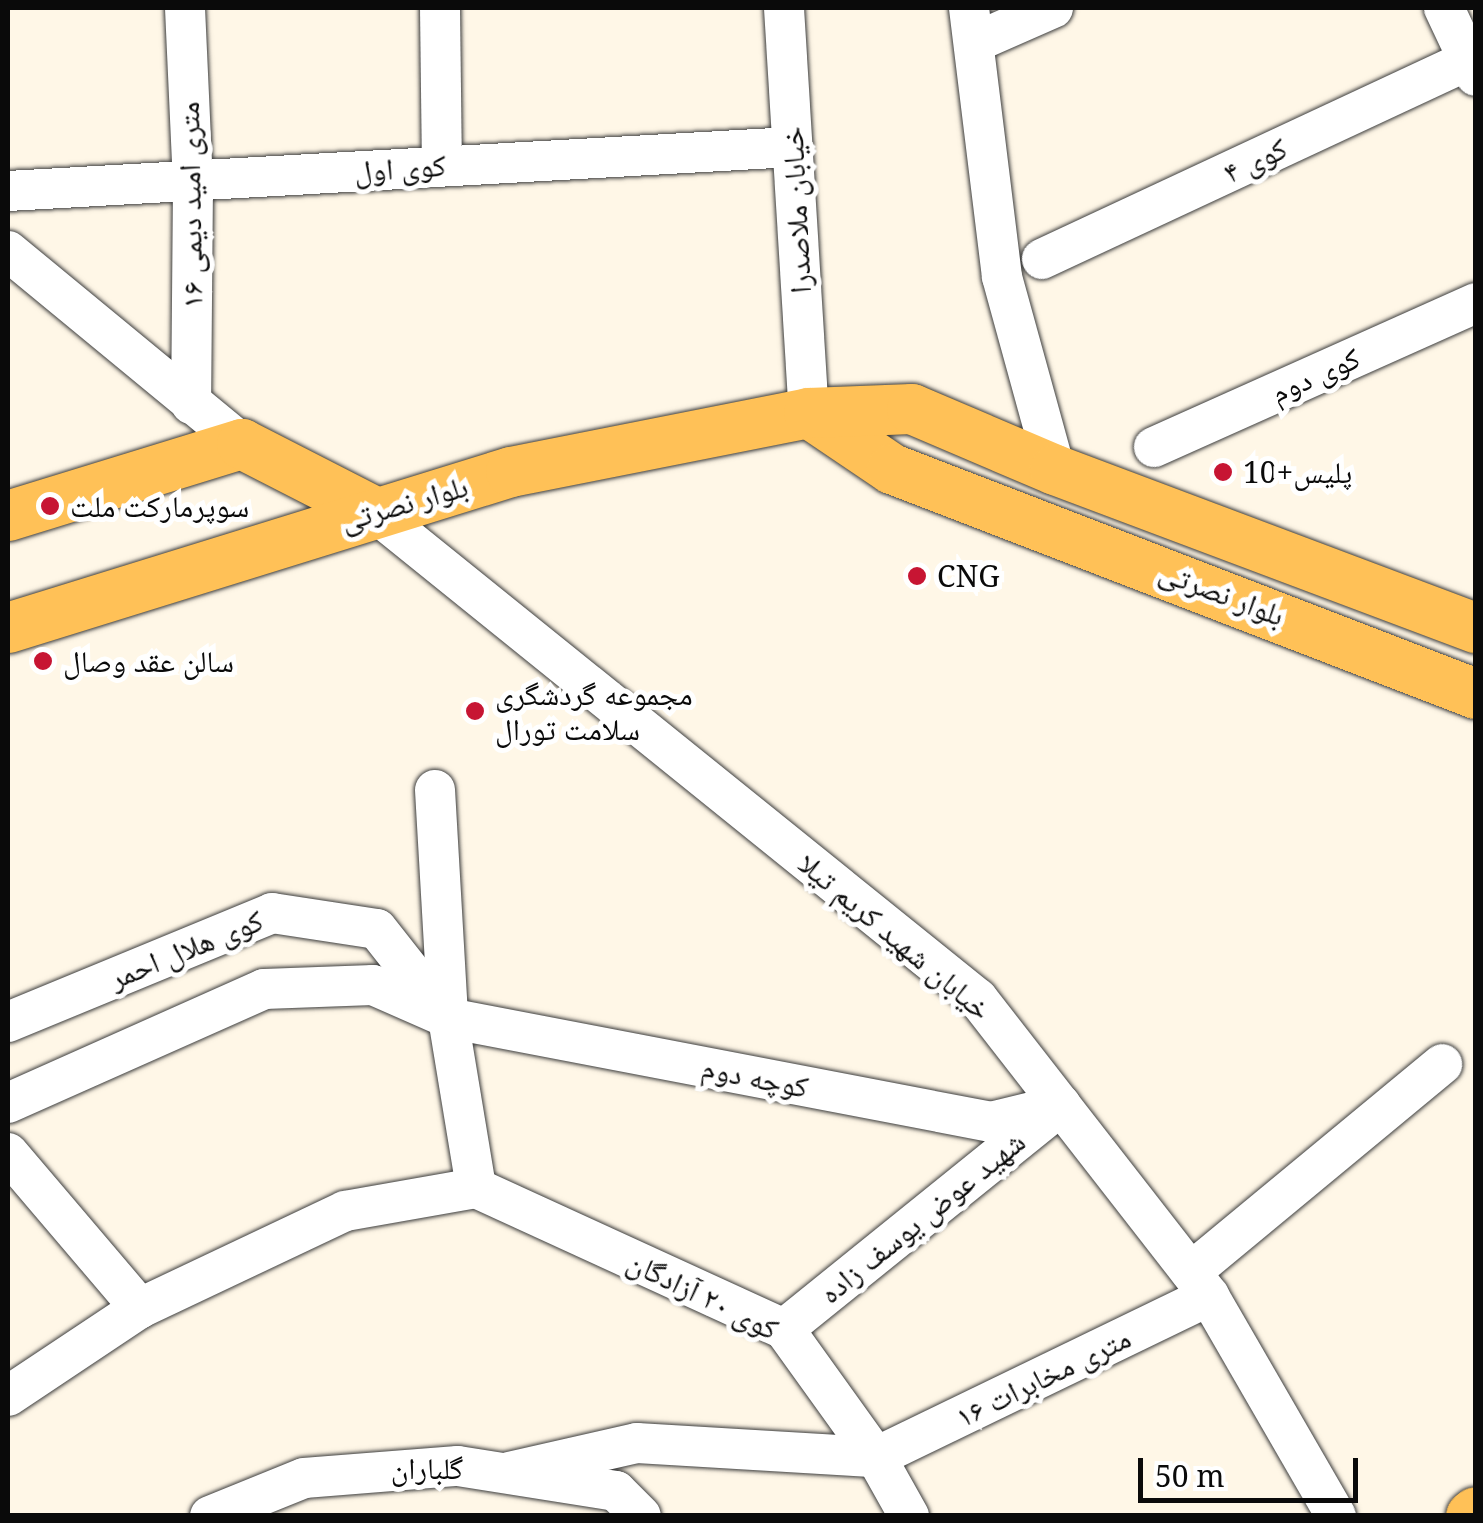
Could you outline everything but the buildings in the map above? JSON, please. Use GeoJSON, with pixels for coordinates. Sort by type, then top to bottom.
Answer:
{"type":"FeatureCollection","features":[{"type":"Feature","properties":{"kind":"main road","name":"بلوار نصرتی"},"geometry":{"type":"LineString","coordinates":[[8,628],[373,511],[616,449],[808,414],[912,409],[1055,470],[1476,628]]}},
{"type":"Feature","properties":{"kind":"main road","name":"بلوار نصرتی"},"geometry":{"type":"LineString","coordinates":[[808,414],[892,469],[1476,694]]}},
{"type":"Feature","properties":{"kind":"main road"},"geometry":{"type":"LineString","coordinates":[[8,516],[242,444],[373,511]]}},
{"type":"Feature","properties":{"kind":"street","name":"۱۶ متری امید دیمی"},"geometry":{"type":"LineString","coordinates":[[185,8],[193,185],[190,404]]}},
{"type":"Feature","properties":{"kind":"street"},"geometry":{"type":"LineString","coordinates":[[440,8],[442,165]]}},
{"type":"Feature","properties":{"kind":"street","name":"خیابان ملاصدرا"},"geometry":{"type":"LineString","coordinates":[[784,8],[808,414]]}},
{"type":"Feature","properties":{"kind":"street"},"geometry":{"type":"LineString","coordinates":[[1053,8],[973,24],[1002,278],[1055,470]]}},
{"type":"Feature","properties":{"kind":"street"},"geometry":{"type":"LineString","coordinates":[[1444,8],[1472,68]]}},
{"type":"Feature","properties":{"kind":"street","name":"کوی ۴"},"geometry":{"type":"LineString","coordinates":[[1042,259],[1472,68]]}},
{"type":"Feature","properties":{"kind":"street","name":"کوی اول"},"geometry":{"type":"LineString","coordinates":[[8,192],[193,185],[442,165],[793,147]]}},
{"type":"Feature","properties":{"kind":"street"},"geometry":{"type":"LineString","coordinates":[[8,251],[242,444]]}},
{"type":"Feature","properties":{"kind":"street","name":"کوی دوم"},"geometry":{"type":"LineString","coordinates":[[1154,446],[1476,302]]}},
{"type":"Feature","properties":{"kind":"street","name":"خیابان شهید کریم تیلا"},"geometry":{"type":"LineString","coordinates":[[373,511],[978,999],[1200,1284],[1336,1516]]}},
{"type":"Feature","properties":{"kind":"street"},"geometry":{"type":"LineString","coordinates":[[8,1396],[140,1308],[345,1211],[476,1188],[448,1018],[435,790]]}},
{"type":"Feature","properties":{"kind":"street","name":"کوی هلال احمر"},"geometry":{"type":"LineString","coordinates":[[8,1022],[272,913],[377,928],[448,1018]]}},
{"type":"Feature","properties":{"kind":"street","name":"کوچه دوم"},"geometry":{"type":"LineString","coordinates":[[8,1102],[264,988],[373,986],[448,1018],[990,1122],[1060,1105]]}},
{"type":"Feature","properties":{"kind":"street","name":"۱۶ متری مخابرات"},"geometry":{"type":"LineString","coordinates":[[876,1457],[1200,1284],[1442,1064]]}},
{"type":"Feature","properties":{"kind":"street","name":"شهید عوض یوسف زاده"},"geometry":{"type":"LineString","coordinates":[[784,1329],[1060,1105]]}},
{"type":"Feature","properties":{"kind":"street"},"geometry":{"type":"LineString","coordinates":[[8,1153],[140,1308]]}},
{"type":"Feature","properties":{"kind":"street","name":"کوی ۲۰ آزادگان"},"geometry":{"type":"LineString","coordinates":[[476,1188],[784,1329],[876,1457],[909,1516]]}},
{"type":"Feature","properties":{"kind":"street"},"geometry":{"type":"LineString","coordinates":[[509,1472],[637,1443],[876,1457]]}},
{"type":"Feature","properties":{"kind":"street","name":"گلباران"},"geometry":{"type":"LineString","coordinates":[[210,1516],[288,1483],[339,1472],[458,1466],[616,1491],[641,1516]]}},
{"type":"Feature","properties":{"kind":"place","name":"پلیس+10"},"geometry":{"type":"Point","coordinates":[1223,472]}},
{"type":"Feature","properties":{"kind":"place","name":"سوپرمارکت ملت"},"geometry":{"type":"Point","coordinates":[50,506]}},
{"type":"Feature","properties":{"kind":"place","name":"CNG"},"geometry":{"type":"Point","coordinates":[917,576]}},
{"type":"Feature","properties":{"kind":"place","name":"سالن عقد وصال"},"geometry":{"type":"Point","coordinates":[43,661]}},
{"type":"Feature","properties":{"kind":"place","name":"مجموعه گردشگری سلامت تورال"},"geometry":{"type":"Point","coordinates":[475,711]}}]}
